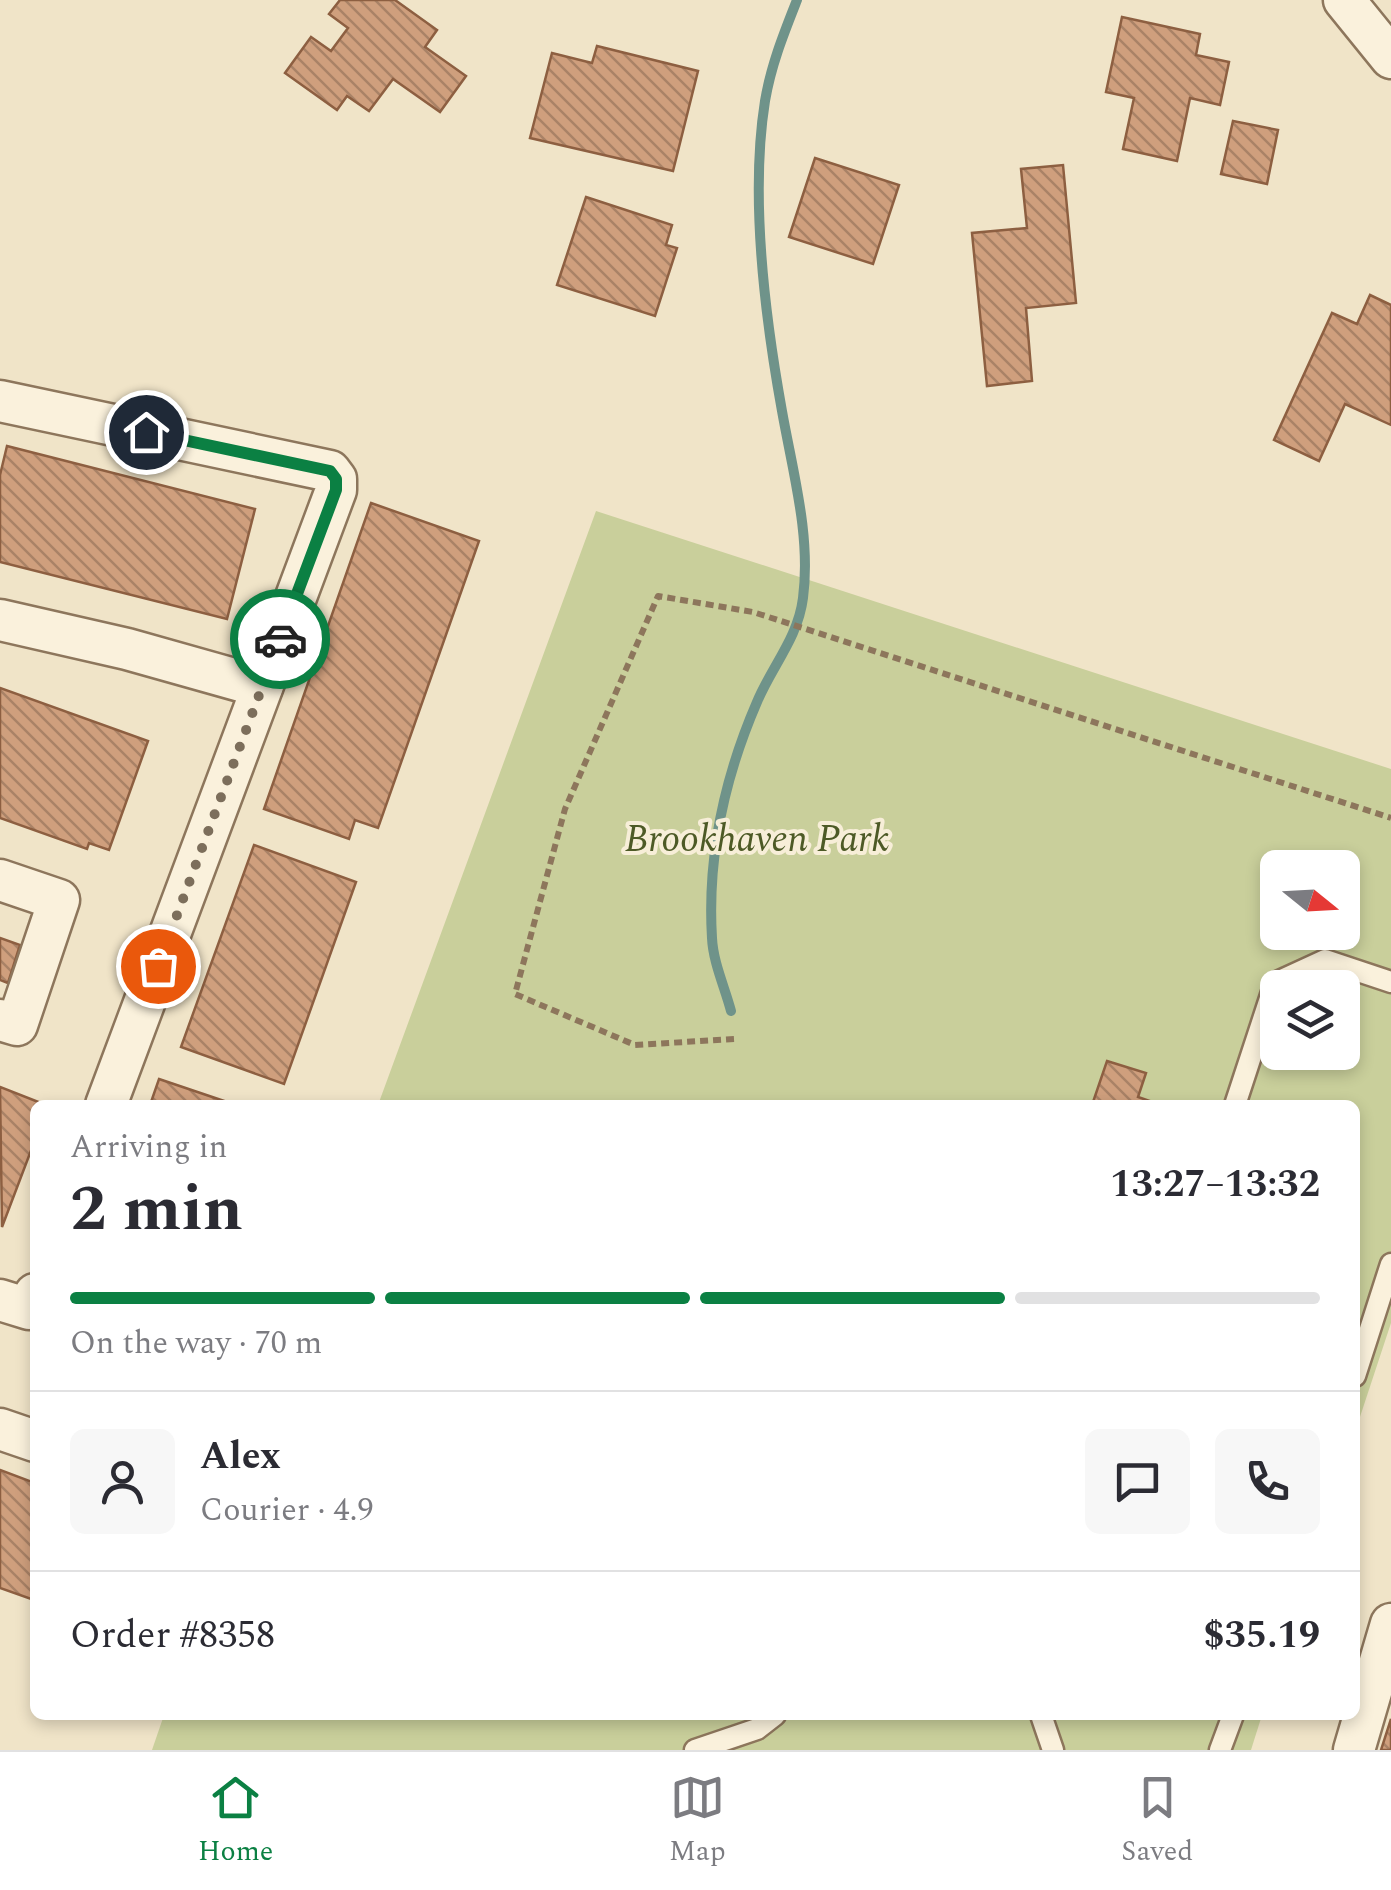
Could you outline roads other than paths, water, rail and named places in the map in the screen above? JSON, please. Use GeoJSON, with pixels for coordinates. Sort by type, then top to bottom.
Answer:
{"type":"FeatureCollection","features":[{"type":"Feature","properties":{"kind":"street"},"geometry":{"type":"LineString","coordinates":[[1344,0],[1391,58]]}},
{"type":"Feature","properties":{"kind":"street"},"geometry":{"type":"LineString","coordinates":[[0,401],[330,471],[336,479],[336,490],[108,1100]]}},
{"type":"Feature","properties":{"kind":"street"},"geometry":{"type":"LineString","coordinates":[[0,620],[127,649],[262,687]]}},
{"type":"Feature","properties":{"kind":"street"},"geometry":{"type":"LineString","coordinates":[[0,880],[59,900],[17,1025],[0,1020]]}},
{"type":"Feature","properties":{"kind":"street"},"geometry":{"type":"LineString","coordinates":[[0,1300],[30,1309]]}},
{"type":"Feature","properties":{"kind":"street"},"geometry":{"type":"LineString","coordinates":[[0,1429],[30,1439]]}},
{"type":"Feature","properties":{"kind":"street"},"geometry":{"type":"LineString","coordinates":[[1354,1750],[1391,1624]]}},
{"type":"Feature","properties":{"kind":"lane"},"geometry":{"type":"LineString","coordinates":[[1237,1100],[1275,983],[1326,960],[1391,982]]}},
{"type":"Feature","properties":{"kind":"lane"},"geometry":{"type":"LineString","coordinates":[[1360,1360],[1391,1264]]}},
{"type":"Feature","properties":{"kind":"lane"},"geometry":{"type":"LineString","coordinates":[[695,1750],[757,1730],[769,1720]]}},
{"type":"Feature","properties":{"kind":"lane"},"geometry":{"type":"LineString","coordinates":[[1042,1720],[1053,1750]]}},
{"type":"Feature","properties":{"kind":"lane"},"geometry":{"type":"LineString","coordinates":[[1220,1750],[1232,1720]]}},
{"type":"Feature","properties":{"kind":"waterway"},"geometry":{"type":"LineString","coordinates":[[731,1011],[712,938],[712,877],[721,817],[746,730],[796,626],[805,575],[800,504],[770,336],[759,216],[765,101],[774,62],[797,0]]}},
{"type":"Feature","properties":{"kind":"park label","name":"Brookhaven Park"},"geometry":{"type":"Point","coordinates":[757,840]}}]}
